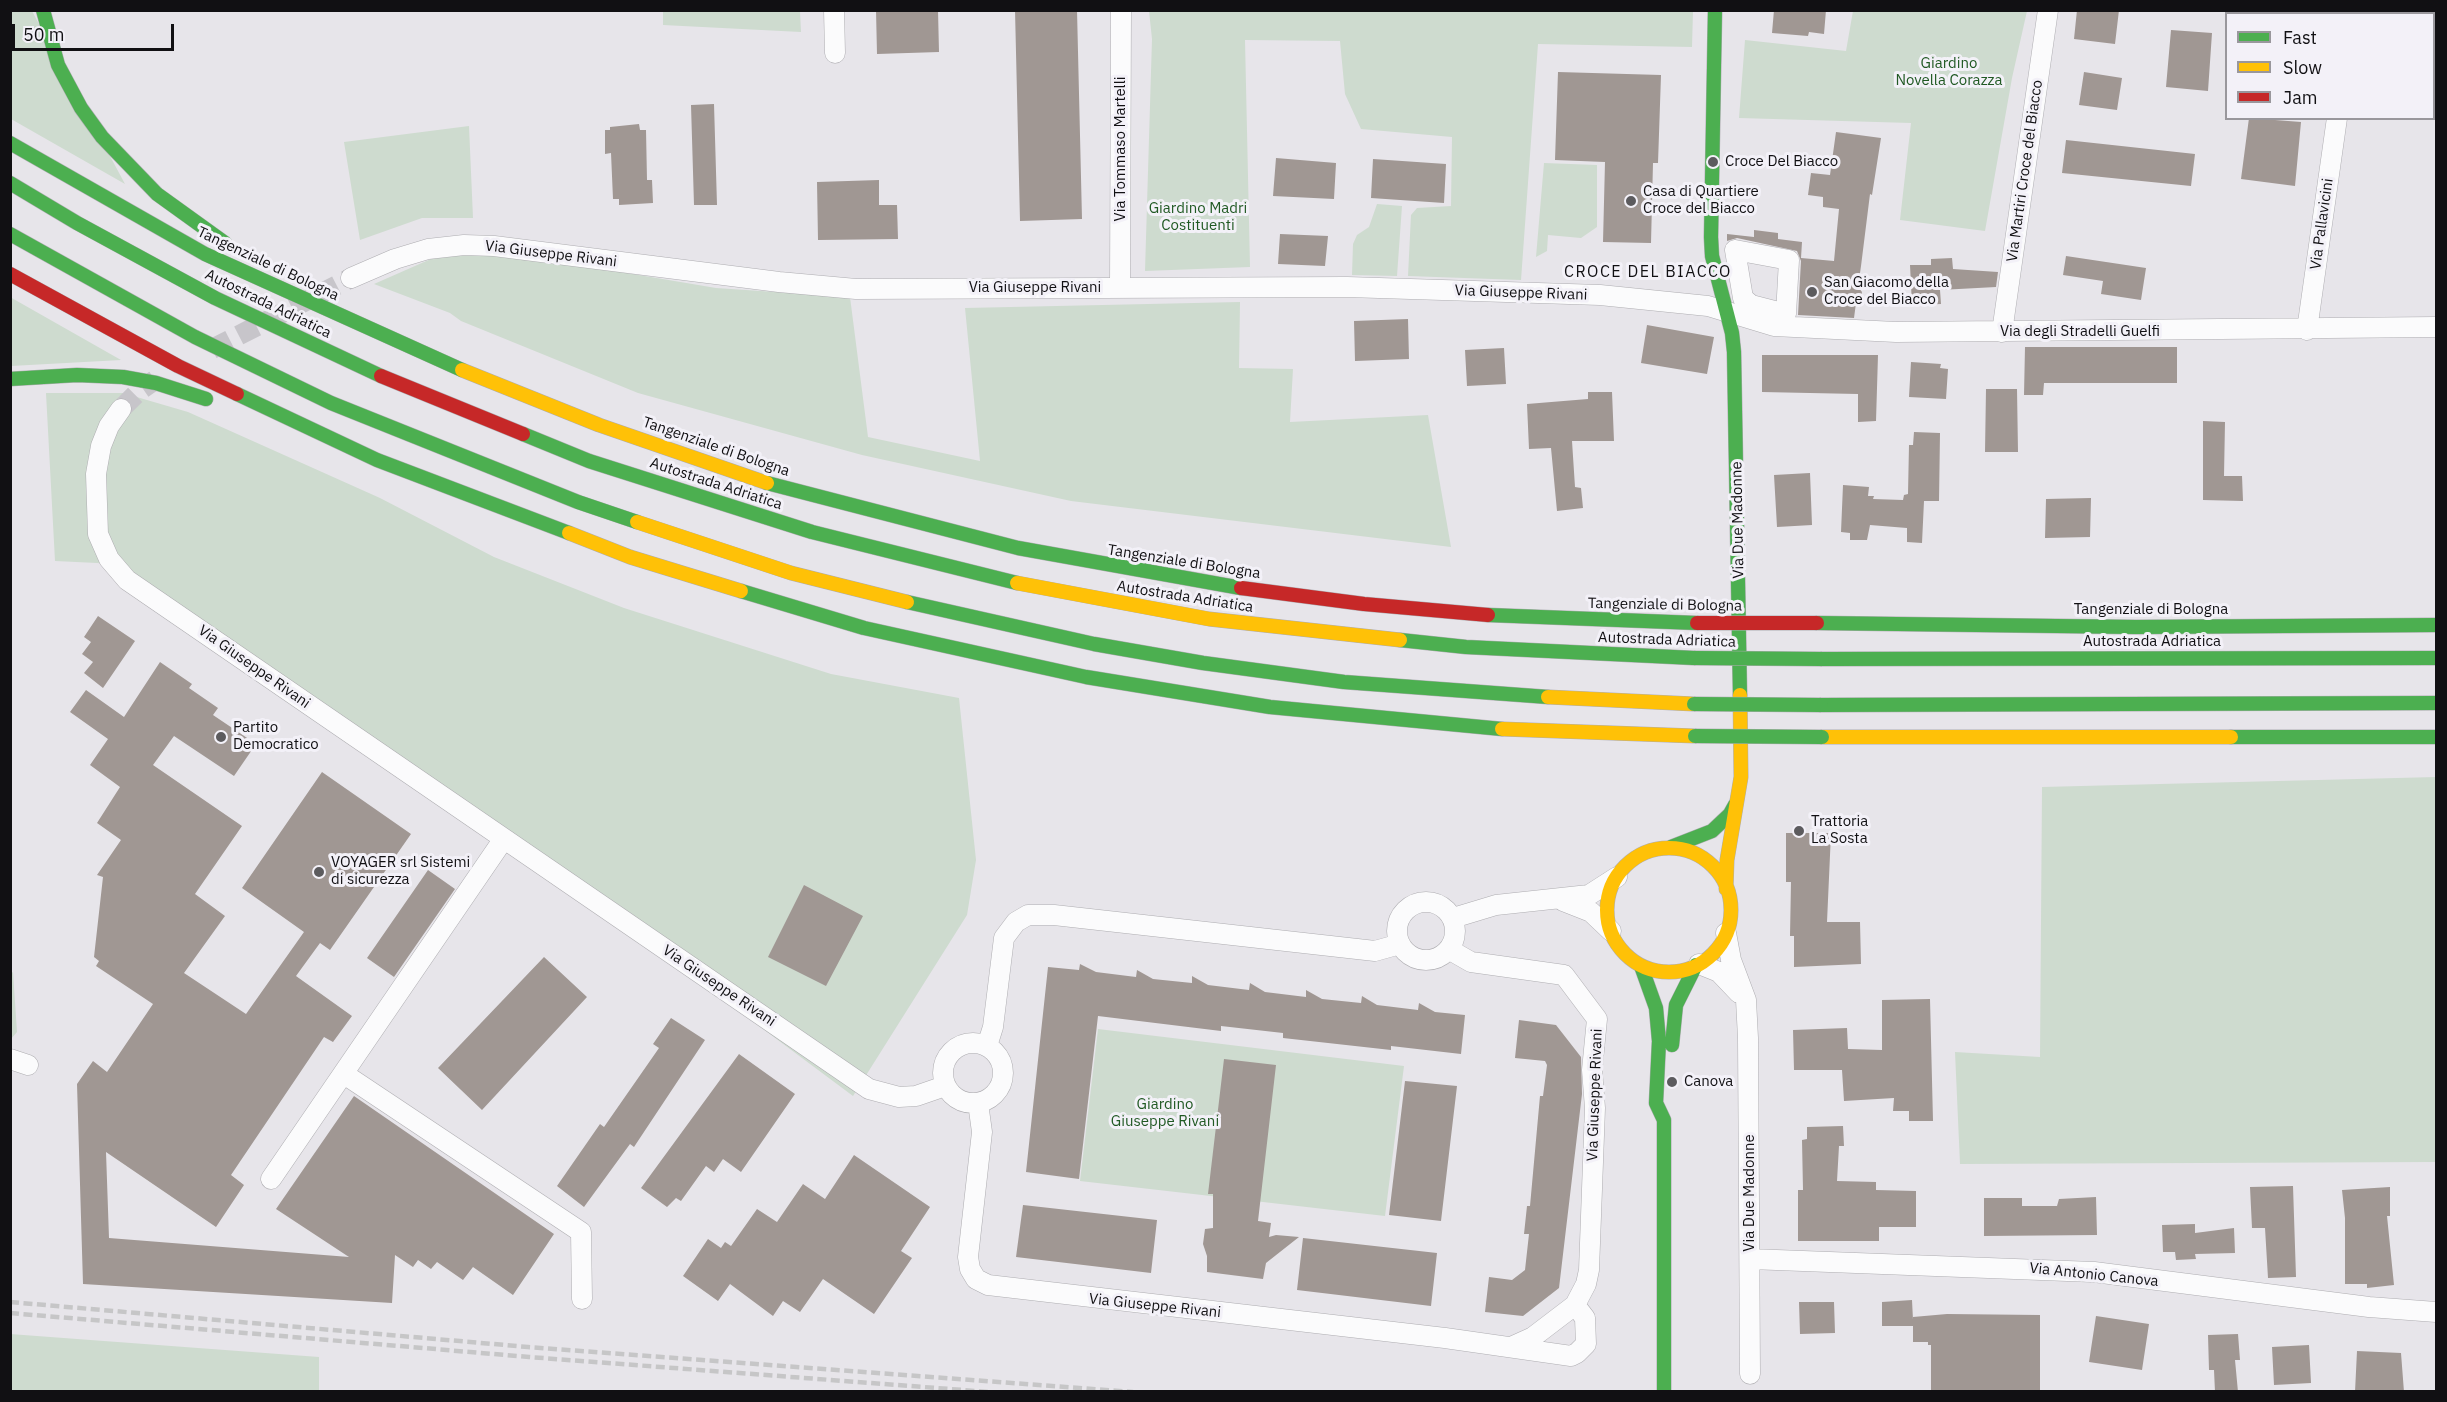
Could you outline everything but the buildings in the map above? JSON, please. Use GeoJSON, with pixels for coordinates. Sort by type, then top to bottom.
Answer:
{"type":"FeatureCollection","features":[{"type":"Feature","properties":{"kind":"main road"},"geometry":{"type":"LineString","coordinates":[[43,10],[48,38],[67,84],[102,137],[157,194],[212,236],[233,247]]}},
{"type":"Feature","properties":{"kind":"main road"},"geometry":{"type":"LineString","coordinates":[[1715,10],[1711,237],[1712,256],[1726,310]]}},
{"type":"Feature","properties":{"kind":"main road","name":"Tangenziale di Bologna"},"geometry":{"type":"LineString","coordinates":[[10,142],[205,254],[391,340],[567,412],[742,476],[808,495],[997,543],[1112,567],[1364,604],[1549,619],[1697,623],[2136,627],[2436,625]]}},
{"type":"Feature","properties":{"kind":"main road","name":"Autostrada Adriatica"},"geometry":{"type":"LineString","coordinates":[[10,183],[77,223],[215,298],[350,363],[589,461],[824,535],[1005,580],[1103,601],[1209,619],[1466,647],[1694,658],[2436,658]]}},
{"type":"Feature","properties":{"kind":"main road"},"geometry":{"type":"LineString","coordinates":[[10,234],[195,337],[331,403],[578,502],[790,573],[996,624],[1094,645],[1203,663],[1344,682],[1443,691],[1694,704],[2436,703]]}},
{"type":"Feature","properties":{"kind":"main road"},"geometry":{"type":"LineString","coordinates":[[274,269],[415,333]]}},
{"type":"Feature","properties":{"kind":"main road"},"geometry":{"type":"LineString","coordinates":[[10,274],[178,366],[309,430],[451,490],[630,557],[843,622],[965,652],[1199,697],[1336,715],[1538,732],[1822,737],[2436,737]]}},
{"type":"Feature","properties":{"kind":"main road","name":"Via Due Madonne"},"geometry":{"type":"LineString","coordinates":[[1726,310],[1734,352],[1741,777],[1726,889]]}},
{"type":"Feature","properties":{"kind":"main road"},"geometry":{"type":"LineString","coordinates":[[447,347],[533,388],[567,412]]}},
{"type":"Feature","properties":{"kind":"main road"},"geometry":{"type":"LineString","coordinates":[[10,379],[77,375],[123,377],[191,393],[217,405]]}},
{"type":"Feature","properties":{"kind":"main road"},"geometry":{"type":"LineString","coordinates":[[268,425],[309,430]]}},
{"type":"Feature","properties":{"kind":"main road","name":"Via Due Madonne"},"geometry":{"type":"LineString","coordinates":[[1671,847],[1712,831],[1730,814],[1736,803]]}},
{"type":"Feature","properties":{"kind":"main road"},"geometry":{"type":"LineString","coordinates":[[1671,847],[1694,853],[1712,866],[1726,889],[1731,917],[1726,933],[1712,954],[1697,964],[1668,972],[1641,966],[1618,946],[1611,931],[1608,898],[1617,877],[1625,866],[1648,852],[1671,847]]}},
{"type":"Feature","properties":{"kind":"main road"},"geometry":{"type":"LineString","coordinates":[[1672,1071],[1674,1015],[1697,964]]}},
{"type":"Feature","properties":{"kind":"main road"},"geometry":{"type":"LineString","coordinates":[[1641,966],[1656,1008],[1659,1041],[1656,1102],[1664,1120],[1664,1392]]}},
{"type":"Feature","properties":{"kind":"main road"},"geometry":{"type":"LineString","coordinates":[[1664,1120],[1672,1104]]}},
{"type":"Feature","properties":{"kind":"street"},"geometry":{"type":"LineString","coordinates":[[834,10],[835,53]]}},
{"type":"Feature","properties":{"kind":"street","name":"Via Tommaso Martelli"},"geometry":{"type":"LineString","coordinates":[[1120,287],[1121,10]]}},
{"type":"Feature","properties":{"kind":"street","name":"Via Martiri Croce del Biacco"},"geometry":{"type":"LineString","coordinates":[[2002,332],[2048,10]]}},
{"type":"Feature","properties":{"kind":"street","name":"Via Pallavicini"},"geometry":{"type":"LineString","coordinates":[[2307,330],[2337,120]]}},
{"type":"Feature","properties":{"kind":"street","name":"Via Giuseppe Rivani"},"geometry":{"type":"LineString","coordinates":[[351,278],[395,259],[428,249],[464,245],[494,246],[779,282],[856,289],[1347,288],[1559,294],[1682,303],[1726,310]]}},
{"type":"Feature","properties":{"kind":"street","name":"Via degli Stradelli Guelfi"},"geometry":{"type":"LineString","coordinates":[[1726,310],[1756,323],[1774,326],[1896,332],[2307,330],[2436,327]]}},
{"type":"Feature","properties":{"kind":"street","name":"Via Giuseppe Rivani"},"geometry":{"type":"LineString","coordinates":[[120,411],[105,474],[110,533],[120,556],[153,597],[503,840],[869,1089],[899,1097],[916,1095],[945,1086]]}},
{"type":"Feature","properties":{"kind":"street"},"geometry":{"type":"LineString","coordinates":[[271,1179],[503,840]]}},
{"type":"Feature","properties":{"kind":"street"},"geometry":{"type":"LineString","coordinates":[[1453,918],[1496,905],[1589,895],[1617,877]]}},
{"type":"Feature","properties":{"kind":"street"},"geometry":{"type":"LineString","coordinates":[[1557,900],[1591,912],[1611,931]]}},
{"type":"Feature","properties":{"kind":"street"},"geometry":{"type":"LineString","coordinates":[[1418,903],[1438,904],[1453,918],[1455,937],[1449,950],[1439,958],[1421,961],[1405,952],[1400,944],[1397,924],[1402,915],[1418,903]]}},
{"type":"Feature","properties":{"kind":"street"},"geometry":{"type":"LineString","coordinates":[[987,1046],[993,1027],[1004,938],[1016,922],[1028,915],[1054,915],[1376,951],[1400,944]]}},
{"type":"Feature","properties":{"kind":"street","name":"Via Due Madonne"},"geometry":{"type":"LineString","coordinates":[[1726,933],[1731,960],[1743,991],[1747,1012],[1750,1374]]}},
{"type":"Feature","properties":{"kind":"street","name":"Via Giuseppe Rivani"},"geometry":{"type":"LineString","coordinates":[[1449,950],[1471,962],[1556,972],[1564,975],[1596,1015],[1592,1070],[1595,1108],[1589,1270],[1586,1284],[1575,1305],[1533,1337],[1513,1346]]}},
{"type":"Feature","properties":{"kind":"street","name":"Via Due Madonne"},"geometry":{"type":"LineString","coordinates":[[1697,964],[1719,972],[1730,981],[1747,1012]]}},
{"type":"Feature","properties":{"kind":"street"},"geometry":{"type":"LineString","coordinates":[[968,1044],[987,1046],[1000,1060],[1003,1079],[994,1095],[978,1103],[960,1101],[951,1095],[945,1086],[943,1072],[951,1052],[968,1044]]}},
{"type":"Feature","properties":{"kind":"street"},"geometry":{"type":"LineString","coordinates":[[344,1074],[581,1232],[582,1299]]}},
{"type":"Feature","properties":{"kind":"street","name":"Via Giuseppe Rivani"},"geometry":{"type":"LineString","coordinates":[[978,1103],[982,1132],[968,1257],[970,1269],[976,1279],[988,1285],[1513,1346],[1570,1356],[1586,1344],[1585,1318],[1575,1305]]}},
{"type":"Feature","properties":{"kind":"street","name":"Via Antonio Canova"},"geometry":{"type":"LineString","coordinates":[[1750,1259],[2094,1272],[2357,1306],[2436,1312]]}},
{"type":"Feature","properties":{"kind":"green space"},"geometry":{"type":"Polygon","coordinates":[[[11,11],[32,11],[125,184],[11,119],[11,11]]]}},
{"type":"Feature","properties":{"kind":"green space"},"geometry":{"type":"Polygon","coordinates":[[[663,11],[800,11],[801,32],[663,25],[663,11]]]}},
{"type":"Feature","properties":{"kind":"green space","name":"Giardino Madri Costituenti"},"geometry":{"type":"Polygon","coordinates":[[[1149,11],[1693,11],[1692,47],[1538,44],[1521,280],[1408,276],[1411,215],[1417,208],[1451,206],[1452,137],[1361,129],[1345,94],[1340,41],[1245,40],[1250,267],[1145,271],[1152,39],[1149,11]]]}},
{"type":"Feature","properties":{"kind":"green space","name":"Giardino Novella Corazza"},"geometry":{"type":"Polygon","coordinates":[[[1853,11],[2027,11],[2012,78],[1985,231],[1900,220],[1911,123],[1739,118],[1745,40],[1846,51],[1853,11]]]}},
{"type":"Feature","properties":{"kind":"green space"},"geometry":{"type":"Polygon","coordinates":[[[469,126],[473,218],[422,218],[360,240],[344,142],[469,126]]]}},
{"type":"Feature","properties":{"kind":"green space"},"geometry":{"type":"Polygon","coordinates":[[[1544,163],[1597,165],[1597,227],[1581,238],[1548,235],[1547,251],[1536,257],[1544,163]]]}},
{"type":"Feature","properties":{"kind":"green space"},"geometry":{"type":"Polygon","coordinates":[[[1377,204],[1402,206],[1397,276],[1352,275],[1353,244],[1357,235],[1369,227],[1377,204]]]}},
{"type":"Feature","properties":{"kind":"green space"},"geometry":{"type":"Polygon","coordinates":[[[479,253],[520,255],[716,288],[850,297],[868,437],[980,461],[965,308],[1240,302],[1239,368],[1293,369],[1290,422],[1428,415],[1451,547],[1071,501],[862,455],[638,393],[461,321],[450,313],[374,284],[440,255],[479,253]]]}},
{"type":"Feature","properties":{"kind":"green space"},"geometry":{"type":"Polygon","coordinates":[[[10,297],[121,360],[11,366],[10,297]]]}},
{"type":"Feature","properties":{"kind":"green space"},"geometry":{"type":"Polygon","coordinates":[[[46,393],[123,393],[188,412],[380,498],[494,557],[624,608],[831,674],[959,698],[976,860],[967,915],[853,1096],[398,757],[118,564],[55,561],[46,393]]]}},
{"type":"Feature","properties":{"kind":"green space"},"geometry":{"type":"Polygon","coordinates":[[[2436,777],[2436,1162],[1960,1164],[1955,1052],[2040,1057],[2042,787],[2436,777]]]}},
{"type":"Feature","properties":{"kind":"green space"},"geometry":{"type":"Polygon","coordinates":[[[13,972],[17,1032],[11,1039],[10,974],[13,972]]]}},
{"type":"Feature","properties":{"kind":"green space","name":"Giardino Giuseppe Rivani"},"geometry":{"type":"Polygon","coordinates":[[[1098,1029],[1404,1066],[1385,1216],[1080,1181],[1098,1029]]]}},
{"type":"Feature","properties":{"kind":"green space"},"geometry":{"type":"Polygon","coordinates":[[[10,1334],[319,1357],[319,1391],[11,1391],[10,1334]]]}},
{"type":"Feature","properties":{"kind":"tunnel"},"geometry":{"type":"LineString","coordinates":[[212,349],[351,278]]}},
{"type":"Feature","properties":{"kind":"tunnel"},"geometry":{"type":"LineString","coordinates":[[121,409],[139,391],[155,380]]}},
{"type":"Feature","properties":{"kind":"railway"},"geometry":{"type":"LineString","coordinates":[[10,1302],[528,1347],[1133,1392]]}},
{"type":"Feature","properties":{"kind":"railway"},"geometry":{"type":"LineString","coordinates":[[10,1313],[529,1357],[989,1392]]}},
{"type":"Feature","properties":{"kind":"traffic: fast"},"geometry":{"type":"LineString","coordinates":[[43,10],[58,65],[81,108],[102,137],[157,194],[225,243]]}},
{"type":"Feature","properties":{"kind":"traffic: fast"},"geometry":{"type":"LineString","coordinates":[[1715,10],[1711,237],[1712,256],[1732,333],[1734,352],[1740,695]]}},
{"type":"Feature","properties":{"kind":"traffic: fast"},"geometry":{"type":"LineString","coordinates":[[10,143],[205,254],[462,370]]}},
{"type":"Feature","properties":{"kind":"traffic: fast"},"geometry":{"type":"LineString","coordinates":[[10,183],[77,223],[215,298],[381,376]]}},
{"type":"Feature","properties":{"kind":"traffic: fast"},"geometry":{"type":"LineString","coordinates":[[10,234],[195,337],[331,403],[578,502],[637,522]]}},
{"type":"Feature","properties":{"kind":"traffic: fast"},"geometry":{"type":"LineString","coordinates":[[10,379],[77,375],[123,377],[156,383],[206,399]]}},
{"type":"Feature","properties":{"kind":"traffic: fast"},"geometry":{"type":"LineString","coordinates":[[237,394],[377,460],[569,533]]}},
{"type":"Feature","properties":{"kind":"traffic: fast"},"geometry":{"type":"LineString","coordinates":[[523,434],[589,461],[812,532],[1017,583]]}},
{"type":"Feature","properties":{"kind":"traffic: fast"},"geometry":{"type":"LineString","coordinates":[[767,483],[1018,548],[1241,588]]}},
{"type":"Feature","properties":{"kind":"traffic: fast"},"geometry":{"type":"LineString","coordinates":[[741,591],[864,628],[1086,677],[1270,707],[1502,729]]}},
{"type":"Feature","properties":{"kind":"traffic: fast"},"geometry":{"type":"LineString","coordinates":[[907,602],[1094,644],[1203,663],[1344,682],[1548,697]]}},
{"type":"Feature","properties":{"kind":"traffic: fast"},"geometry":{"type":"LineString","coordinates":[[1488,615],[1697,623]]}},
{"type":"Feature","properties":{"kind":"traffic: fast"},"geometry":{"type":"LineString","coordinates":[[1817,623],[2136,627],[2436,625]]}},
{"type":"Feature","properties":{"kind":"traffic: fast"},"geometry":{"type":"LineString","coordinates":[[1400,640],[1466,647],[1694,658]]}},
{"type":"Feature","properties":{"kind":"traffic: fast"},"geometry":{"type":"LineString","coordinates":[[1694,658],[1822,659]]}},
{"type":"Feature","properties":{"kind":"traffic: fast"},"geometry":{"type":"LineString","coordinates":[[1822,659],[2436,658]]}},
{"type":"Feature","properties":{"kind":"traffic: fast"},"geometry":{"type":"LineString","coordinates":[[1821,705],[2436,703]]}},
{"type":"Feature","properties":{"kind":"traffic: fast"},"geometry":{"type":"LineString","coordinates":[[1694,704],[1821,705]]}},
{"type":"Feature","properties":{"kind":"traffic: fast"},"geometry":{"type":"LineString","coordinates":[[1695,736],[1822,737]]}},
{"type":"Feature","properties":{"kind":"traffic: fast"},"geometry":{"type":"LineString","coordinates":[[2231,737],[2436,737]]}},
{"type":"Feature","properties":{"kind":"traffic: fast"},"geometry":{"type":"LineString","coordinates":[[1671,847],[1712,831],[1730,814],[1735,805]]}},
{"type":"Feature","properties":{"kind":"traffic: fast"},"geometry":{"type":"LineString","coordinates":[[1672,1045],[1676,1005],[1696,965]]}},
{"type":"Feature","properties":{"kind":"traffic: fast"},"geometry":{"type":"LineString","coordinates":[[1641,966],[1656,1008],[1659,1041],[1656,1103],[1664,1120],[1664,1392]]}},
{"type":"Feature","properties":{"kind":"traffic: slow"},"geometry":{"type":"LineString","coordinates":[[462,370],[599,425],[767,483]]}},
{"type":"Feature","properties":{"kind":"traffic: slow"},"geometry":{"type":"LineString","coordinates":[[637,522],[791,573],[907,602]]}},
{"type":"Feature","properties":{"kind":"traffic: slow"},"geometry":{"type":"LineString","coordinates":[[569,533],[630,557],[741,591]]}},
{"type":"Feature","properties":{"kind":"traffic: slow"},"geometry":{"type":"LineString","coordinates":[[1017,583],[1209,619],[1400,640]]}},
{"type":"Feature","properties":{"kind":"traffic: slow"},"geometry":{"type":"LineString","coordinates":[[1726,889],[1727,860],[1741,777],[1740,695]]}},
{"type":"Feature","properties":{"kind":"traffic: slow"},"geometry":{"type":"LineString","coordinates":[[1548,697],[1694,704]]}},
{"type":"Feature","properties":{"kind":"traffic: slow"},"geometry":{"type":"LineString","coordinates":[[1502,729],[1695,736]]}},
{"type":"Feature","properties":{"kind":"traffic: slow"},"geometry":{"type":"LineString","coordinates":[[1822,737],[2231,737]]}},
{"type":"Feature","properties":{"kind":"traffic: slow"},"geometry":{"type":"LineString","coordinates":[[1669,848],[1693,853],[1713,866],[1726,886],[1731,910],[1726,934],[1713,954],[1693,967],[1669,972],[1645,967],[1625,954],[1612,934],[1607,910],[1612,886],[1625,866],[1645,853],[1669,848]]}},
{"type":"Feature","properties":{"kind":"traffic: jam"},"geometry":{"type":"LineString","coordinates":[[10,274],[178,366],[237,394]]}},
{"type":"Feature","properties":{"kind":"traffic: jam"},"geometry":{"type":"LineString","coordinates":[[381,376],[523,434]]}},
{"type":"Feature","properties":{"kind":"traffic: jam"},"geometry":{"type":"LineString","coordinates":[[1241,588],[1364,604],[1488,615]]}},
{"type":"Feature","properties":{"kind":"traffic: jam"},"geometry":{"type":"LineString","coordinates":[[1697,623],[1817,623]]}},
{"type":"Feature","properties":{"kind":"place","name":"Croce Del Biacco"},"geometry":{"type":"Point","coordinates":[1713,162]}},
{"type":"Feature","properties":{"kind":"place","name":"Casa di Quartiere Croce del Biacco"},"geometry":{"type":"Point","coordinates":[1631,201]}},
{"type":"Feature","properties":{"kind":"place","name":"San Giacomo della Croce del Biacco"},"geometry":{"type":"Point","coordinates":[1812,292]}},
{"type":"Feature","properties":{"kind":"place","name":"Partito Democratico"},"geometry":{"type":"Point","coordinates":[221,737]}},
{"type":"Feature","properties":{"kind":"place","name":"Trattoria La Sosta"},"geometry":{"type":"Point","coordinates":[1799,831]}},
{"type":"Feature","properties":{"kind":"place","name":"VOYAGER srl Sistemi di sicurezza"},"geometry":{"type":"Point","coordinates":[319,872]}},
{"type":"Feature","properties":{"kind":"place","name":"Canova"},"geometry":{"type":"Point","coordinates":[1672,1082]}},
{"type":"Feature","properties":{"kind":"district","name":"CROCE DEL BIACCO"},"geometry":{"type":"Point","coordinates":[1648,272]}}]}
